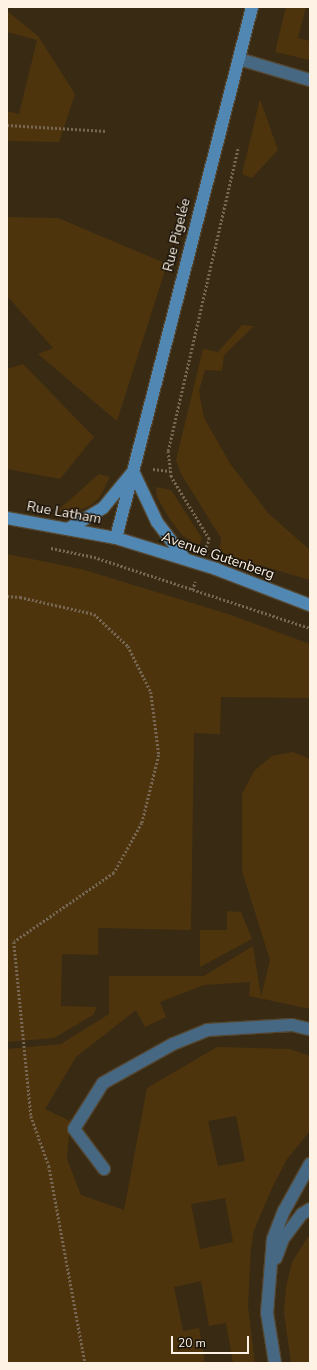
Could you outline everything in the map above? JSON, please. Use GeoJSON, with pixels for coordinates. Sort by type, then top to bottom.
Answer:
{"type":"FeatureCollection","features":[{"type":"Feature","properties":{"kind":"main road","name":"Rue Pigelée"},"geometry":{"type":"LineString","coordinates":[[116,538],[252,7]]}},
{"type":"Feature","properties":{"kind":"main road"},"geometry":{"type":"LineString","coordinates":[[68,529],[103,508],[133,471],[157,522],[185,559]]}},
{"type":"Feature","properties":{"kind":"main road","name":"Rue Latham"},"geometry":{"type":"LineString","coordinates":[[7,518],[116,538]]}},
{"type":"Feature","properties":{"kind":"main road","name":"Avenue Gutenberg"},"geometry":{"type":"LineString","coordinates":[[116,538],[216,569],[310,605]]}},
{"type":"Feature","properties":{"kind":"street"},"geometry":{"type":"LineString","coordinates":[[239,60],[310,80]]}},
{"type":"Feature","properties":{"kind":"street"},"geometry":{"type":"LineString","coordinates":[[104,1169],[74,1129],[103,1083],[174,1044],[207,1030],[292,1025],[310,1029]]}},
{"type":"Feature","properties":{"kind":"street"},"geometry":{"type":"LineString","coordinates":[[275,1363],[267,1313],[273,1239],[284,1212],[310,1164]]}},
{"type":"Feature","properties":{"kind":"street"},"geometry":{"type":"LineString","coordinates":[[270,1274],[282,1239],[302,1214],[310,1209]]}},
{"type":"Feature","properties":{"kind":"path"},"geometry":{"type":"LineString","coordinates":[[7,125],[106,131]]}},
{"type":"Feature","properties":{"kind":"path"},"geometry":{"type":"LineString","coordinates":[[205,549],[209,539],[171,477],[168,451],[240,140]]}},
{"type":"Feature","properties":{"kind":"path"},"geometry":{"type":"LineString","coordinates":[[50,548],[94,557],[310,628]]}},
{"type":"Feature","properties":{"kind":"path"},"geometry":{"type":"LineString","coordinates":[[7,596],[20,597],[94,614],[128,646],[151,692],[159,755],[142,823],[114,873],[14,942],[31,1116],[49,1166],[85,1363]]}},
{"type":"Feature","properties":{"kind":"shaded area"},"geometry":{"type":"Polygon","coordinates":[[[286,7],[306,7],[298,38],[310,41],[310,60],[275,52],[286,7]]]}},
{"type":"Feature","properties":{"kind":"shaded area"},"geometry":{"type":"Polygon","coordinates":[[[7,11],[38,36],[75,94],[59,142],[7,141],[7,111],[19,114],[37,40],[7,32],[7,11]]]}},
{"type":"Feature","properties":{"kind":"shaded area"},"geometry":{"type":"Polygon","coordinates":[[[260,99],[278,150],[252,178],[242,174],[260,99]]]}},
{"type":"Feature","properties":{"kind":"shaded area"},"geometry":{"type":"Polygon","coordinates":[[[7,217],[58,218],[167,264],[117,421],[38,354],[53,348],[7,296],[7,217]]]}},
{"type":"Feature","properties":{"kind":"shaded area"},"geometry":{"type":"Polygon","coordinates":[[[242,325],[254,326],[224,355],[222,371],[205,370],[199,391],[204,418],[231,465],[269,514],[310,550],[310,580],[219,553],[221,538],[181,474],[176,460],[203,349],[218,352],[242,325]]]}},
{"type":"Feature","properties":{"kind":"shaded area"},"geometry":{"type":"Polygon","coordinates":[[[23,364],[94,437],[60,479],[7,469],[7,369],[23,364]]]}},
{"type":"Feature","properties":{"kind":"shaded area"},"geometry":{"type":"Polygon","coordinates":[[[99,474],[110,477],[100,497],[90,506],[76,511],[57,511],[99,474]]]}},
{"type":"Feature","properties":{"kind":"shaded area"},"geometry":{"type":"Polygon","coordinates":[[[156,487],[171,490],[202,538],[199,546],[182,535],[169,518],[157,497],[156,487]]]}},
{"type":"Feature","properties":{"kind":"shaded area"},"geometry":{"type":"Polygon","coordinates":[[[7,554],[81,569],[228,614],[310,644],[310,698],[221,697],[220,734],[194,733],[191,930],[98,928],[98,955],[62,954],[61,1006],[97,1007],[93,1015],[54,1038],[7,1042],[7,554]]]}},
{"type":"Feature","properties":{"kind":"shaded area"},"geometry":{"type":"Polygon","coordinates":[[[293,752],[310,759],[310,1009],[249,996],[250,982],[204,985],[160,1002],[166,1017],[145,1027],[136,1010],[76,1057],[45,1109],[70,1121],[67,1159],[81,1195],[124,1210],[147,1088],[217,1047],[290,1049],[310,1056],[310,1131],[287,1159],[273,1186],[254,1230],[251,1248],[248,1306],[255,1363],[233,1363],[226,1323],[209,1326],[201,1281],[174,1287],[183,1331],[199,1328],[205,1363],[7,1363],[7,1049],[61,1044],[109,1014],[109,976],[204,976],[253,946],[261,997],[270,960],[242,871],[242,794],[254,771],[272,756],[293,752]],[[236,1116],[208,1121],[218,1166],[245,1161],[236,1116]],[[225,1198],[191,1204],[200,1249],[233,1242],[225,1198]]]}},
{"type":"Feature","properties":{"kind":"shaded area"},"geometry":{"type":"Polygon","coordinates":[[[227,911],[241,912],[252,939],[200,967],[200,930],[227,930],[227,911]]]}},
{"type":"Feature","properties":{"kind":"shaded area"},"geometry":{"type":"Polygon","coordinates":[[[310,1234],[310,1363],[291,1363],[284,1313],[286,1287],[292,1262],[310,1234]]]}}]}
